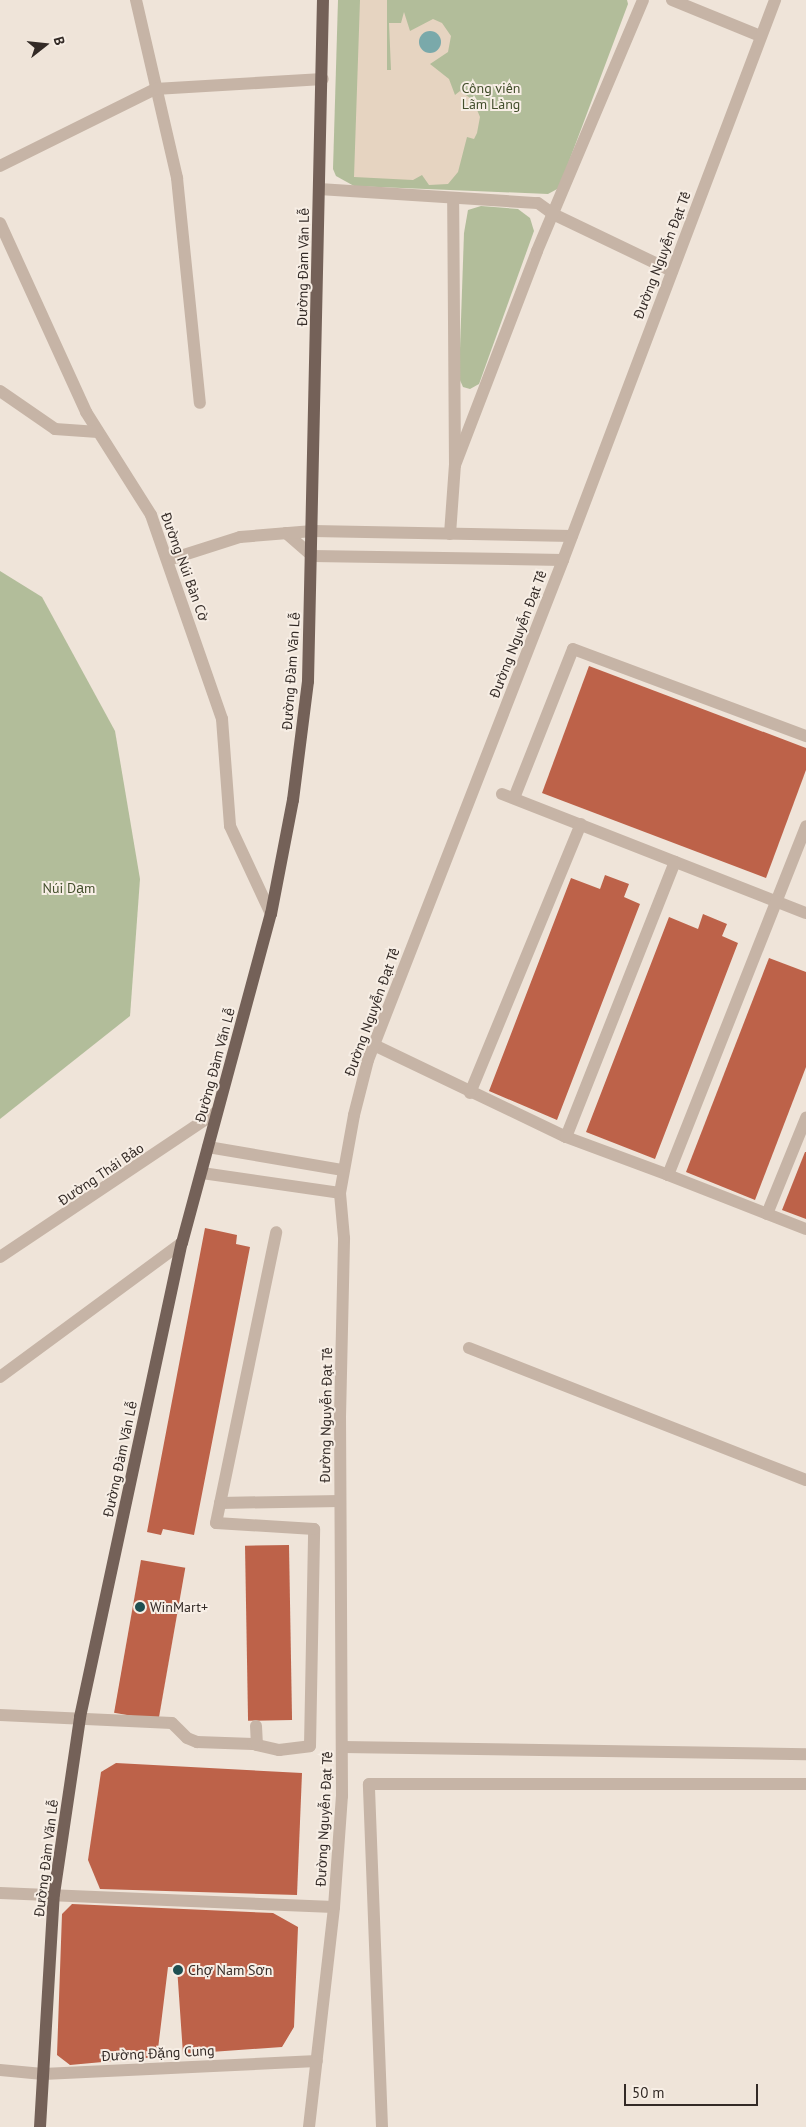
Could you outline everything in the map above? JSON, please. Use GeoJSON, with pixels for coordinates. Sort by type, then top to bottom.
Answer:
{"type":"FeatureCollection","features":[{"type":"Feature","properties":{"kind":"main road","name":"Đường Đàm Văn Lễ"},"geometry":{"type":"LineString","coordinates":[[40,2127],[54,1894],[80,1717],[182,1243],[271,914],[293,800],[308,681],[323,78],[323,0]]}},
{"type":"Feature","properties":{"kind":"street"},"geometry":{"type":"LineString","coordinates":[[136,0],[177,178],[200,403]]}},
{"type":"Feature","properties":{"kind":"street"},"geometry":{"type":"LineString","coordinates":[[455,465],[553,214],[643,0]]}},
{"type":"Feature","properties":{"kind":"street"},"geometry":{"type":"LineString","coordinates":[[672,0],[760,36]]}},
{"type":"Feature","properties":{"kind":"street","name":"Đường Nguyễn Đạt Tế"},"geometry":{"type":"LineString","coordinates":[[309,2127],[334,1907],[343,1748],[340,1501],[344,1238],[340,1193],[343,1170],[374,1045],[563,560],[775,0]]}},
{"type":"Feature","properties":{"kind":"street"},"geometry":{"type":"LineString","coordinates":[[0,166],[155,89],[323,78]]}},
{"type":"Feature","properties":{"kind":"street"},"geometry":{"type":"LineString","coordinates":[[319,189],[538,203],[553,214],[672,271]]}},
{"type":"Feature","properties":{"kind":"street"},"geometry":{"type":"LineString","coordinates":[[450,534],[455,465],[453,198]]}},
{"type":"Feature","properties":{"kind":"street","name":"Đường Núi Bàn Cờ"},"geometry":{"type":"LineString","coordinates":[[0,223],[86,412],[151,514],[222,719],[230,826],[271,914]]}},
{"type":"Feature","properties":{"kind":"street"},"geometry":{"type":"LineString","coordinates":[[0,391],[55,429],[98,432]]}},
{"type":"Feature","properties":{"kind":"street"},"geometry":{"type":"LineString","coordinates":[[168,560],[240,537],[313,531],[572,536]]}},
{"type":"Feature","properties":{"kind":"street"},"geometry":{"type":"LineString","coordinates":[[286,533],[312,556],[563,560]]}},
{"type":"Feature","properties":{"kind":"street"},"geometry":{"type":"LineString","coordinates":[[806,736],[573,649],[508,796],[806,913]]}},
{"type":"Feature","properties":{"kind":"street"},"geometry":{"type":"LineString","coordinates":[[470,1093],[581,824]]}},
{"type":"Feature","properties":{"kind":"street"},"geometry":{"type":"LineString","coordinates":[[668,1175],[806,826]]}},
{"type":"Feature","properties":{"kind":"street"},"geometry":{"type":"LineString","coordinates":[[566,1137],[675,862]]}},
{"type":"Feature","properties":{"kind":"street"},"geometry":{"type":"LineString","coordinates":[[374,1045],[470,1093],[566,1137],[806,1229]]}},
{"type":"Feature","properties":{"kind":"street","name":"Đường Thái Bảo"},"geometry":{"type":"LineString","coordinates":[[0,1257],[217,1112]]}},
{"type":"Feature","properties":{"kind":"street"},"geometry":{"type":"LineString","coordinates":[[767,1214],[806,1118]]}},
{"type":"Feature","properties":{"kind":"street"},"geometry":{"type":"LineString","coordinates":[[208,1147],[343,1170]]}},
{"type":"Feature","properties":{"kind":"street"},"geometry":{"type":"LineString","coordinates":[[202,1173],[340,1193]]}},
{"type":"Feature","properties":{"kind":"street"},"geometry":{"type":"LineString","coordinates":[[0,1714],[172,1723],[197,1742],[257,1744],[279,1750],[310,1746],[314,1529],[216,1523],[276,1232]]}},
{"type":"Feature","properties":{"kind":"street"},"geometry":{"type":"LineString","coordinates":[[0,1377],[182,1243]]}},
{"type":"Feature","properties":{"kind":"street"},"geometry":{"type":"LineString","coordinates":[[469,1348],[806,1480]]}},
{"type":"Feature","properties":{"kind":"street"},"geometry":{"type":"LineString","coordinates":[[220,1503],[340,1501]]}},
{"type":"Feature","properties":{"kind":"street"},"geometry":{"type":"LineString","coordinates":[[256,1726],[257,1744]]}},
{"type":"Feature","properties":{"kind":"street"},"geometry":{"type":"LineString","coordinates":[[343,1748],[806,1754]]}},
{"type":"Feature","properties":{"kind":"street"},"geometry":{"type":"LineString","coordinates":[[382,2127],[370,1784],[806,1784]]}},
{"type":"Feature","properties":{"kind":"street"},"geometry":{"type":"LineString","coordinates":[[0,1893],[334,1907]]}},
{"type":"Feature","properties":{"kind":"street","name":"Đường Đặng Cung"},"geometry":{"type":"LineString","coordinates":[[0,2070],[43,2074],[317,2061]]}},
{"type":"Feature","properties":{"kind":"green space","name":"Công viên Lãm Làng"},"geometry":{"type":"Polygon","coordinates":[[[338,0],[627,0],[628,4],[559,188],[548,194],[354,186],[336,176],[333,169],[338,0]]]}},
{"type":"Feature","properties":{"kind":"green space"},"geometry":{"type":"Polygon","coordinates":[[[481,206],[518,209],[530,218],[534,231],[479,384],[470,389],[463,387],[459,378],[464,233],[468,210],[481,206]]]}},
{"type":"Feature","properties":{"kind":"green space","name":"Núi Dạm"},"geometry":{"type":"Polygon","coordinates":[[[0,571],[42,597],[115,731],[140,879],[130,1016],[0,1119],[0,571]]]}},
{"type":"Feature","properties":{"kind":"shaded area"},"geometry":{"type":"Polygon","coordinates":[[[360,0],[387,0],[387,70],[391,70],[389,23],[401,23],[404,12],[410,31],[433,19],[442,23],[451,36],[448,52],[430,64],[449,79],[455,95],[460,91],[473,100],[480,117],[477,133],[474,139],[467,137],[458,172],[448,184],[429,185],[422,175],[413,180],[354,177],[360,0]]]}},
{"type":"Feature","properties":{"kind":"water"},"geometry":{"type":"Polygon","coordinates":[[[430,31],[438,34],[441,42],[438,50],[430,53],[422,50],[419,42],[422,34],[430,31]]]}},
{"type":"Feature","properties":{"kind":"building"},"geometry":{"type":"Polygon","coordinates":[[[589,666],[806,748],[806,770],[766,878],[542,793],[589,666]]]}},
{"type":"Feature","properties":{"kind":"building"},"geometry":{"type":"Polygon","coordinates":[[[605,875],[629,884],[624,897],[640,904],[557,1120],[489,1091],[571,878],[600,889],[605,875]]]}},
{"type":"Feature","properties":{"kind":"building"},"geometry":{"type":"Polygon","coordinates":[[[703,914],[727,924],[722,936],[738,943],[655,1159],[586,1132],[669,917],[698,929],[703,914]]]}},
{"type":"Feature","properties":{"kind":"building"},"geometry":{"type":"Polygon","coordinates":[[[769,958],[806,972],[806,1067],[755,1200],[686,1172],[769,958]]]}},
{"type":"Feature","properties":{"kind":"building"},"geometry":{"type":"Polygon","coordinates":[[[806,1152],[806,1219],[782,1210],[806,1152]]]}},
{"type":"Feature","properties":{"kind":"building"},"geometry":{"type":"Polygon","coordinates":[[[205,1228],[237,1235],[236,1244],[250,1247],[194,1535],[163,1529],[161,1535],[147,1532],[205,1228]]]}},
{"type":"Feature","properties":{"kind":"building"},"geometry":{"type":"Polygon","coordinates":[[[289,1545],[292,1720],[248,1721],[245,1546],[289,1545]]]}},
{"type":"Feature","properties":{"kind":"building"},"geometry":{"type":"Polygon","coordinates":[[[141,1560],[185,1568],[158,1720],[114,1713],[141,1560]]]}},
{"type":"Feature","properties":{"kind":"building"},"geometry":{"type":"Polygon","coordinates":[[[116,1763],[302,1773],[297,1895],[100,1889],[88,1860],[101,1772],[116,1763]]]}},
{"type":"Feature","properties":{"kind":"building","name":"Chợ Nam Sơn"},"geometry":{"type":"Polygon","coordinates":[[[72,1904],[273,1913],[298,1927],[294,2027],[282,2047],[183,2054],[177,1967],[168,1967],[157,2057],[70,2065],[57,2055],[62,1914],[72,1904]]]}},
{"type":"Feature","properties":{"kind":"place","name":"WinMart+"},"geometry":{"type":"Point","coordinates":[140,1607]}},
{"type":"Feature","properties":{"kind":"place","name":"Chợ Nam Sơn"},"geometry":{"type":"Point","coordinates":[178,1970]}}]}
